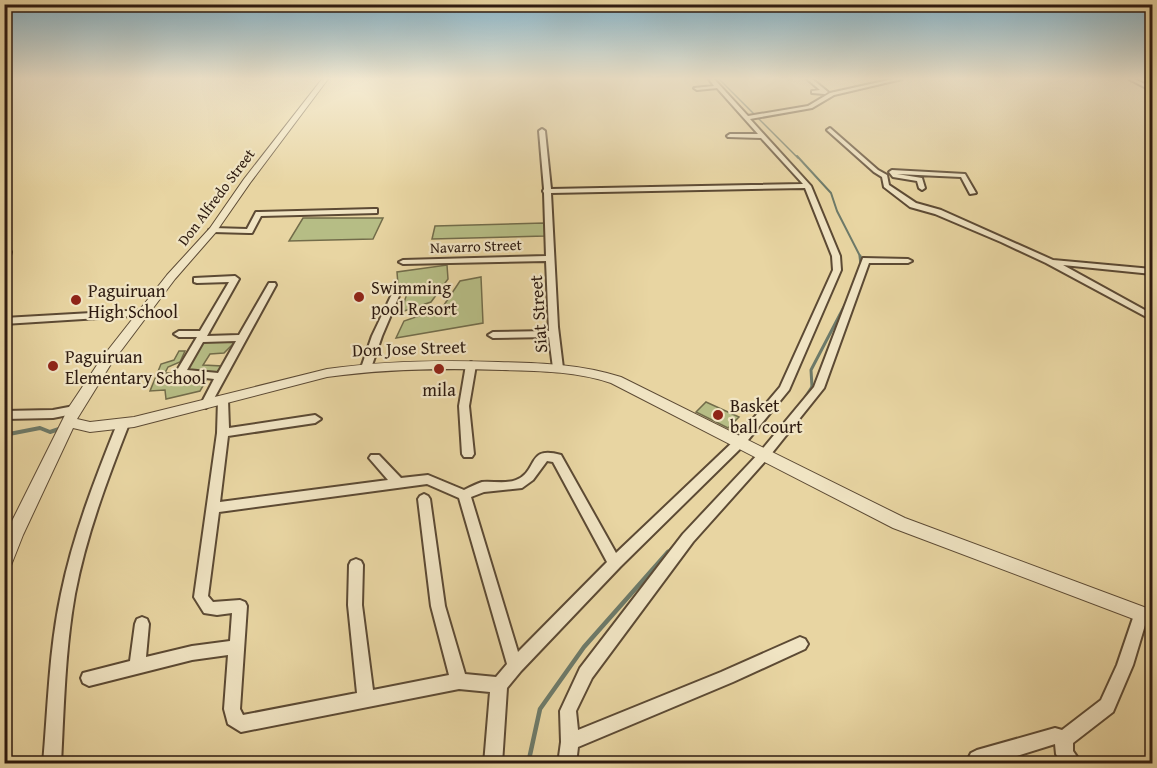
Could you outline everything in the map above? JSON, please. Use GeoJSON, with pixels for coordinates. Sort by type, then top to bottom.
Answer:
{"type":"FeatureCollection","features":[{"type":"Feature","properties":{"kind":"street","name":"Don Alfredo Street"},"geometry":{"type":"LineString","coordinates":[[4,562],[9,537],[71,416],[171,277],[213,230],[298,115]]}},
{"type":"Feature","properties":{"kind":"street"},"geometry":{"type":"LineString","coordinates":[[493,764],[500,686],[515,666],[615,563],[742,443],[785,388],[837,270],[836,256],[808,186],[744,115]]}},
{"type":"Feature","properties":{"kind":"street"},"geometry":{"type":"LineString","coordinates":[[747,118],[770,115]]}},
{"type":"Feature","properties":{"kind":"street","name":"Siat Street"},"geometry":{"type":"LineString","coordinates":[[542,130],[547,170],[549,258],[558,368]]}},
{"type":"Feature","properties":{"kind":"street"},"geometry":{"type":"LineString","coordinates":[[830,130],[885,176],[886,186],[913,205],[961,220],[1049,261],[1152,317]]}},
{"type":"Feature","properties":{"kind":"street"},"geometry":{"type":"LineString","coordinates":[[730,136],[762,136]]}},
{"type":"Feature","properties":{"kind":"street"},"geometry":{"type":"LineString","coordinates":[[922,188],[920,179],[895,176],[892,172],[963,175],[972,192]]}},
{"type":"Feature","properties":{"kind":"street"},"geometry":{"type":"LineString","coordinates":[[546,191],[808,186]]}},
{"type":"Feature","properties":{"kind":"street"},"geometry":{"type":"LineString","coordinates":[[213,230],[249,231],[259,214],[374,211]]}},
{"type":"Feature","properties":{"kind":"street"},"geometry":{"type":"LineString","coordinates":[[4,247],[7,252],[4,262]]}},
{"type":"Feature","properties":{"kind":"street","name":"Navarro Street"},"geometry":{"type":"LineString","coordinates":[[403,262],[549,258]]}},
{"type":"Feature","properties":{"kind":"street"},"geometry":{"type":"LineString","coordinates":[[567,764],[570,742],[568,711],[586,673],[688,538],[764,454],[819,388],[866,261],[908,261]]}},
{"type":"Feature","properties":{"kind":"street"},"geometry":{"type":"LineString","coordinates":[[1049,261],[1152,271]]}},
{"type":"Feature","properties":{"kind":"street"},"geometry":{"type":"LineString","coordinates":[[1083,281],[1109,267]]}},
{"type":"Feature","properties":{"kind":"street"},"geometry":{"type":"LineString","coordinates":[[197,280],[235,279],[181,372],[221,377]]}},
{"type":"Feature","properties":{"kind":"street"},"geometry":{"type":"LineString","coordinates":[[206,404],[273,285]]}},
{"type":"Feature","properties":{"kind":"street"},"geometry":{"type":"LineString","coordinates":[[366,368],[377,336],[396,296]]}},
{"type":"Feature","properties":{"kind":"street"},"geometry":{"type":"LineString","coordinates":[[4,321],[144,313]]}},
{"type":"Feature","properties":{"kind":"street"},"geometry":{"type":"LineString","coordinates":[[179,334],[243,338]]}},
{"type":"Feature","properties":{"kind":"street"},"geometry":{"type":"LineString","coordinates":[[493,335],[554,334]]}},
{"type":"Feature","properties":{"kind":"street"},"geometry":{"type":"LineString","coordinates":[[468,454],[464,406],[471,365]]}},
{"type":"Feature","properties":{"kind":"street","name":"Don Jose Street"},"geometry":{"type":"LineString","coordinates":[[71,416],[90,427],[123,423],[327,373],[366,368],[471,365],[593,371],[616,380],[899,523],[1147,617]]}},
{"type":"Feature","properties":{"kind":"street"},"geometry":{"type":"LineString","coordinates":[[223,399],[223,433],[201,597],[209,608],[240,606],[232,709],[234,718],[242,724],[459,681],[500,686]]}},
{"type":"Feature","properties":{"kind":"street"},"geometry":{"type":"LineString","coordinates":[[4,415],[71,416]]}},
{"type":"Feature","properties":{"kind":"street"},"geometry":{"type":"LineString","coordinates":[[223,433],[315,419]]}},
{"type":"Feature","properties":{"kind":"street"},"geometry":{"type":"LineString","coordinates":[[52,764],[64,629],[72,573],[102,476],[123,423]]}},
{"type":"Feature","properties":{"kind":"street"},"geometry":{"type":"LineString","coordinates":[[213,508],[428,479],[464,495],[482,487],[518,485],[530,477],[544,456],[557,458],[615,563]]}},
{"type":"Feature","properties":{"kind":"street"},"geometry":{"type":"LineString","coordinates":[[375,458],[399,483]]}},
{"type":"Feature","properties":{"kind":"street"},"geometry":{"type":"LineString","coordinates":[[464,495],[515,666]]}},
{"type":"Feature","properties":{"kind":"street"},"geometry":{"type":"LineString","coordinates":[[423,500],[438,606],[459,681]]}},
{"type":"Feature","properties":{"kind":"street"},"geometry":{"type":"LineString","coordinates":[[356,565],[355,605],[366,700]]}},
{"type":"Feature","properties":{"kind":"street"},"geometry":{"type":"LineString","coordinates":[[1064,739],[1107,706],[1147,617]]}},
{"type":"Feature","properties":{"kind":"street"},"geometry":{"type":"LineString","coordinates":[[137,666],[142,624]]}},
{"type":"Feature","properties":{"kind":"street"},"geometry":{"type":"LineString","coordinates":[[570,742],[800,644]]}},
{"type":"Feature","properties":{"kind":"street"},"geometry":{"type":"LineString","coordinates":[[89,678],[192,653],[237,646]]}},
{"type":"Feature","properties":{"kind":"street"},"geometry":{"type":"LineString","coordinates":[[977,759],[1055,736],[1064,739]]}},
{"type":"Feature","properties":{"kind":"street"},"geometry":{"type":"LineString","coordinates":[[1064,739],[1065,754],[1073,764]]}},
{"type":"Feature","properties":{"kind":"green space"},"geometry":{"type":"Polygon","coordinates":[[[303,218],[383,218],[373,239],[289,241],[303,218]]]}},
{"type":"Feature","properties":{"kind":"green space"},"geometry":{"type":"Polygon","coordinates":[[[544,223],[545,236],[432,239],[435,226],[544,223]]]}},
{"type":"Feature","properties":{"kind":"green space"},"geometry":{"type":"Polygon","coordinates":[[[447,265],[448,279],[431,302],[401,312],[410,284],[398,285],[397,272],[447,265]]]}},
{"type":"Feature","properties":{"kind":"green space"},"geometry":{"type":"Polygon","coordinates":[[[481,277],[483,323],[396,338],[404,321],[442,308],[460,281],[481,277]]]}},
{"type":"Feature","properties":{"kind":"green space"},"geometry":{"type":"Polygon","coordinates":[[[237,340],[224,353],[210,354],[203,365],[222,366],[216,375],[184,370],[203,341],[237,340]]]}},
{"type":"Feature","properties":{"kind":"green space"},"geometry":{"type":"Polygon","coordinates":[[[179,351],[185,351],[180,362],[168,367],[165,373],[207,379],[200,391],[166,399],[165,390],[150,391],[161,364],[174,360],[179,351]]]}},
{"type":"Feature","properties":{"kind":"green space","name":"Basket ball court"},"geometry":{"type":"Polygon","coordinates":[[[706,402],[739,417],[728,428],[696,412],[706,402]]]}},
{"type":"Feature","properties":{"kind":"waterway"},"geometry":{"type":"LineString","coordinates":[[755,115],[798,158]]}},
{"type":"Feature","properties":{"kind":"waterway"},"geometry":{"type":"LineString","coordinates":[[797,156],[831,193],[837,211],[860,256]]}},
{"type":"Feature","properties":{"kind":"waterway"},"geometry":{"type":"LineString","coordinates":[[860,256],[861,265]]}},
{"type":"Feature","properties":{"kind":"waterway"},"geometry":{"type":"LineString","coordinates":[[812,387],[811,370],[847,301]]}},
{"type":"Feature","properties":{"kind":"waterway"},"geometry":{"type":"LineString","coordinates":[[804,400],[813,386]]}},
{"type":"Feature","properties":{"kind":"waterway"},"geometry":{"type":"LineString","coordinates":[[4,435],[40,428],[50,432],[59,429]]}},
{"type":"Feature","properties":{"kind":"waterway"},"geometry":{"type":"LineString","coordinates":[[667,554],[675,545]]}},
{"type":"Feature","properties":{"kind":"waterway"},"geometry":{"type":"LineString","coordinates":[[528,764],[540,709],[584,647],[668,552]]}},
{"type":"Feature","properties":{"kind":"place","name":"Swimming pool Resort"},"geometry":{"type":"Point","coordinates":[359,297]}},
{"type":"Feature","properties":{"kind":"place","name":"Paguiruan High School"},"geometry":{"type":"Point","coordinates":[76,300]}},
{"type":"Feature","properties":{"kind":"place","name":"Paguiruan Elementary School"},"geometry":{"type":"Point","coordinates":[53,366]}},
{"type":"Feature","properties":{"kind":"place","name":"mila"},"geometry":{"type":"Point","coordinates":[439,369]}},
{"type":"Feature","properties":{"kind":"place","name":"Basket ball court"},"geometry":{"type":"Point","coordinates":[718,415]}}]}
